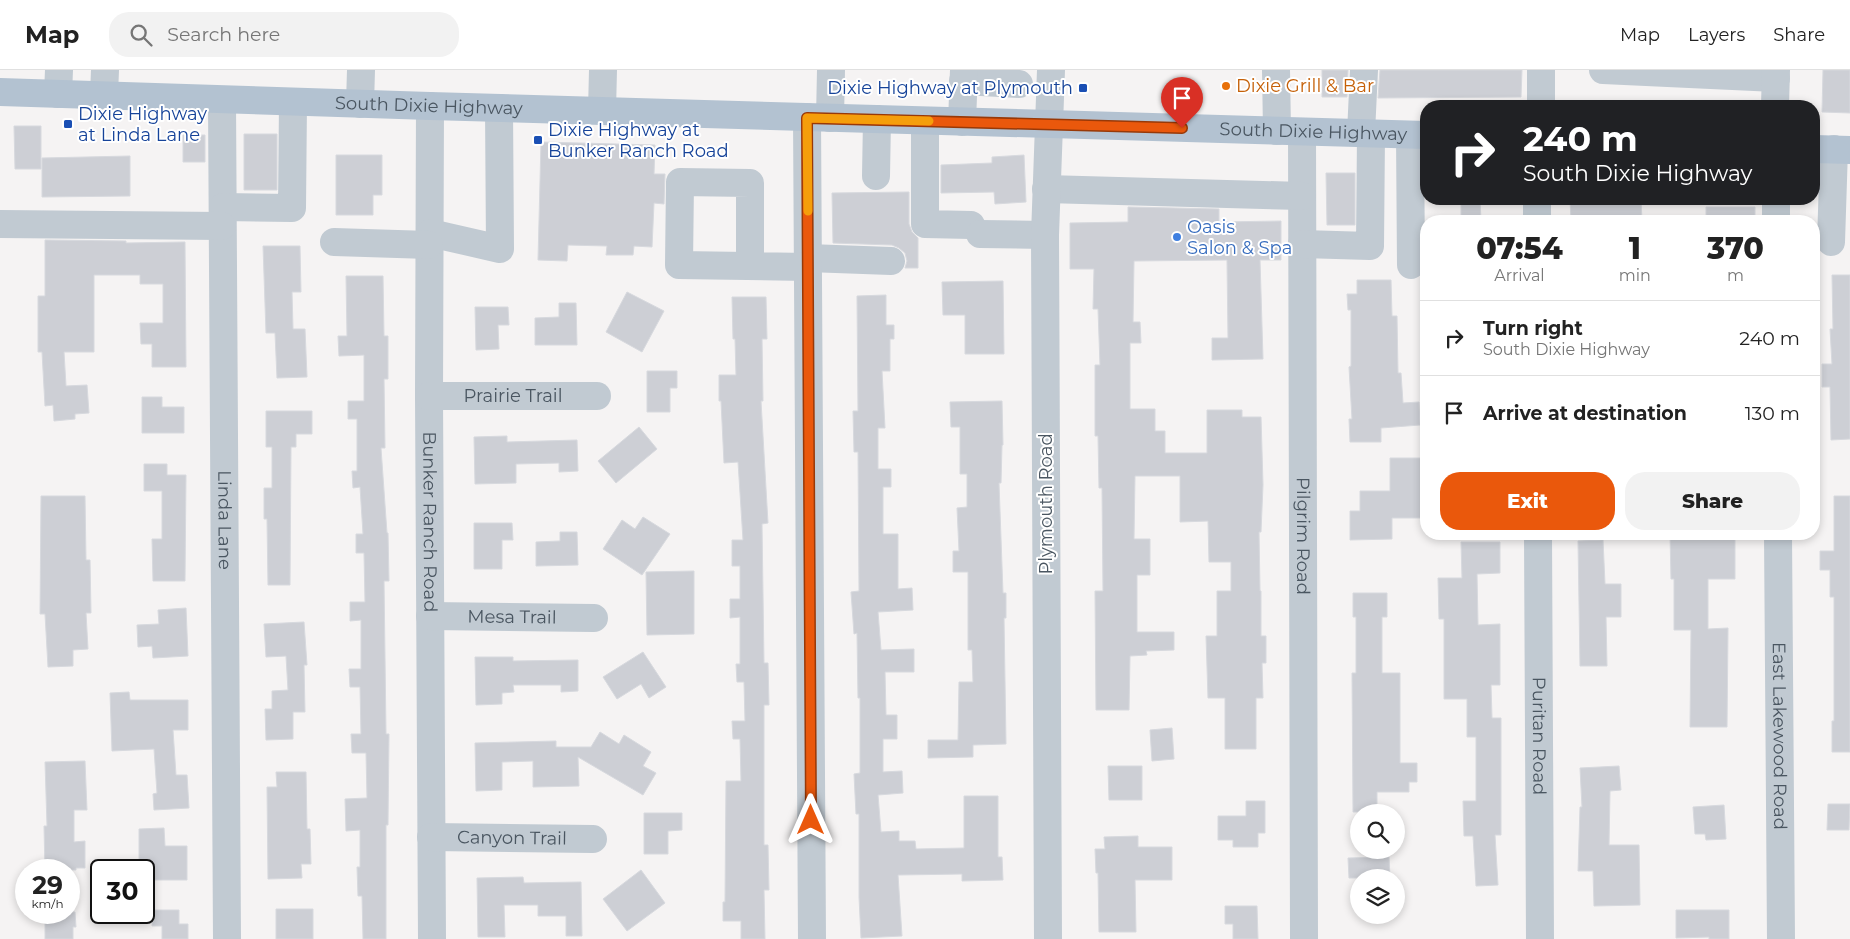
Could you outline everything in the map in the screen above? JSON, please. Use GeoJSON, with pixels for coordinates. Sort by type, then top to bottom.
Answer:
{"type":"FeatureCollection","features":[{"type":"Feature","properties":{"kind":"main road","name":"South Dixie Highway"},"geometry":{"type":"LineString","coordinates":[[0,92],[58,82],[104,83],[222,100],[1418,135]]}},
{"type":"Feature","properties":{"kind":"street"},"geometry":{"type":"LineString","coordinates":[[360,104],[361,70]]}},
{"type":"Feature","properties":{"kind":"street"},"geometry":{"type":"LineString","coordinates":[[602,111],[603,70]]}},
{"type":"Feature","properties":{"kind":"street"},"geometry":{"type":"LineString","coordinates":[[812,939],[808,262],[819,118],[831,70]]}},
{"type":"Feature","properties":{"kind":"street","name":"Plymouth Road"},"geometry":{"type":"LineString","coordinates":[[1048,939],[1045,235],[1051,70]]}},
{"type":"Feature","properties":{"kind":"street","name":"Pilgrim Road"},"geometry":{"type":"LineString","coordinates":[[1276,70],[1302,196],[1304,939]]}},
{"type":"Feature","properties":{"kind":"street"},"geometry":{"type":"LineString","coordinates":[[1302,244],[1370,246],[1364,70]]}},
{"type":"Feature","properties":{"kind":"street"},"geometry":{"type":"LineString","coordinates":[[1541,70],[1541,100]]}},
{"type":"Feature","properties":{"kind":"street"},"geometry":{"type":"LineString","coordinates":[[1603,70],[1776,74],[1775,100]]}},
{"type":"Feature","properties":{"kind":"street"},"geometry":{"type":"LineString","coordinates":[[962,122],[964,75],[1020,77],[1018,123]]}},
{"type":"Feature","properties":{"kind":"street","name":"Linda Lane"},"geometry":{"type":"LineString","coordinates":[[222,100],[227,939]]}},
{"type":"Feature","properties":{"kind":"street"},"geometry":{"type":"LineString","coordinates":[[0,224],[222,216],[292,208],[293,102]]}},
{"type":"Feature","properties":{"kind":"street","name":"Bunker Ranch Road"},"geometry":{"type":"LineString","coordinates":[[430,106],[429,396],[432,939]]}},
{"type":"Feature","properties":{"kind":"street"},"geometry":{"type":"LineString","coordinates":[[334,242],[430,239],[500,249],[499,108]]}},
{"type":"Feature","properties":{"kind":"street"},"geometry":{"type":"LineString","coordinates":[[876,176],[877,119]]}},
{"type":"Feature","properties":{"kind":"street"},"geometry":{"type":"LineString","coordinates":[[925,121],[925,224],[1045,235]]}},
{"type":"Feature","properties":{"kind":"street"},"geometry":{"type":"LineString","coordinates":[[1410,265],[1418,135]]}},
{"type":"Feature","properties":{"kind":"street"},"geometry":{"type":"LineString","coordinates":[[1832,149],[1832,242]]}},
{"type":"Feature","properties":{"kind":"street"},"geometry":{"type":"LineString","coordinates":[[1046,189],[1302,196]]}},
{"type":"Feature","properties":{"kind":"street"},"geometry":{"type":"LineString","coordinates":[[750,266],[808,262],[891,261]]}},
{"type":"Feature","properties":{"kind":"street","name":"Prairie Trail"},"geometry":{"type":"LineString","coordinates":[[429,396],[597,396]]}},
{"type":"Feature","properties":{"kind":"street","name":"Puritan Road"},"geometry":{"type":"LineString","coordinates":[[1538,540],[1540,939]]}},
{"type":"Feature","properties":{"kind":"street","name":"East Lakewood Road"},"geometry":{"type":"LineString","coordinates":[[1778,540],[1781,939]]}},
{"type":"Feature","properties":{"kind":"street","name":"Mesa Trail"},"geometry":{"type":"LineString","coordinates":[[430,616],[594,618]]}},
{"type":"Feature","properties":{"kind":"street","name":"Canyon Trail"},"geometry":{"type":"LineString","coordinates":[[431,837],[594,839]]}},
{"type":"Feature","properties":{"kind":"building"},"geometry":{"type":"Polygon","coordinates":[[[1322,70],[1348,70],[1347,97],[1322,97],[1322,70]]]}},
{"type":"Feature","properties":{"kind":"building"},"geometry":{"type":"Polygon","coordinates":[[[1380,70],[1522,70],[1521,97],[1378,98],[1380,70]]]}},
{"type":"Feature","properties":{"kind":"building"},"geometry":{"type":"Polygon","coordinates":[[[1823,70],[1850,70],[1850,113],[1822,112],[1823,70]]]}},
{"type":"Feature","properties":{"kind":"building"},"geometry":{"type":"Polygon","coordinates":[[[14,126],[41,126],[41,169],[15,169],[14,126]]]}},
{"type":"Feature","properties":{"kind":"building"},"geometry":{"type":"Polygon","coordinates":[[[244,134],[277,134],[277,190],[244,190],[244,134]]]}},
{"type":"Feature","properties":{"kind":"building"},"geometry":{"type":"Polygon","coordinates":[[[183,135],[205,135],[205,162],[183,162],[183,135]]]}},
{"type":"Feature","properties":{"kind":"building"},"geometry":{"type":"Polygon","coordinates":[[[541,142],[655,145],[654,174],[665,174],[664,204],[654,203],[652,247],[634,246],[633,255],[606,255],[607,246],[568,245],[567,261],[538,260],[541,142]]]}},
{"type":"Feature","properties":{"kind":"building"},"geometry":{"type":"Polygon","coordinates":[[[336,155],[382,155],[382,195],[373,195],[373,215],[336,215],[336,155]]]}},
{"type":"Feature","properties":{"kind":"building"},"geometry":{"type":"Polygon","coordinates":[[[1024,155],[1026,202],[995,204],[994,192],[941,193],[941,165],[992,163],[992,157],[1024,155]]]}},
{"type":"Feature","properties":{"kind":"building"},"geometry":{"type":"Polygon","coordinates":[[[130,156],[130,196],[42,197],[42,158],[130,156]]]}},
{"type":"Feature","properties":{"kind":"building"},"geometry":{"type":"Polygon","coordinates":[[[1326,173],[1355,173],[1355,225],[1327,225],[1326,173]]]}},
{"type":"Feature","properties":{"kind":"building"},"geometry":{"type":"Polygon","coordinates":[[[909,192],[909,224],[912,232],[918,238],[918,268],[905,268],[907,261],[905,253],[892,245],[833,243],[832,193],[909,192]]]}},
{"type":"Feature","properties":{"kind":"building"},"geometry":{"type":"Polygon","coordinates":[[[1461,205],[1480,205],[1481,215],[1461,215],[1461,205]]]}},
{"type":"Feature","properties":{"kind":"building"},"geometry":{"type":"Polygon","coordinates":[[[1570,205],[1641,205],[1642,215],[1571,215],[1570,205]]]}},
{"type":"Feature","properties":{"kind":"building"},"geometry":{"type":"Polygon","coordinates":[[[1128,207],[1219,209],[1219,222],[1281,221],[1281,260],[1260,260],[1263,359],[1212,360],[1212,338],[1228,338],[1227,260],[1134,261],[1133,322],[1140,322],[1141,343],[1130,343],[1130,409],[1155,409],[1155,431],[1165,431],[1165,453],[1207,453],[1207,410],[1242,410],[1242,417],[1261,417],[1263,485],[1261,532],[1259,532],[1260,591],[1261,636],[1266,636],[1266,663],[1262,663],[1263,698],[1256,698],[1256,749],[1225,749],[1225,698],[1208,698],[1206,636],[1217,636],[1217,591],[1231,591],[1231,562],[1209,562],[1208,521],[1180,522],[1180,476],[1135,476],[1134,539],[1150,539],[1150,575],[1137,575],[1137,632],[1174,632],[1174,650],[1146,651],[1147,655],[1130,656],[1129,710],[1096,710],[1095,591],[1103,591],[1102,488],[1099,488],[1098,436],[1095,436],[1095,365],[1100,365],[1098,309],[1093,309],[1094,269],[1070,269],[1070,223],[1128,222],[1128,207]]]}},
{"type":"Feature","properties":{"kind":"building"},"geometry":{"type":"Polygon","coordinates":[[[1706,207],[1755,207],[1755,215],[1706,215],[1706,207]]]}},
{"type":"Feature","properties":{"kind":"building"},"geometry":{"type":"Polygon","coordinates":[[[45,240],[126,241],[126,243],[185,242],[186,367],[152,367],[152,344],[141,344],[140,323],[163,323],[163,284],[140,284],[140,275],[94,275],[94,352],[64,352],[66,386],[87,385],[89,413],[75,414],[75,419],[54,421],[53,405],[45,406],[42,352],[38,352],[38,296],[45,296],[45,240]]]}},
{"type":"Feature","properties":{"kind":"building"},"geometry":{"type":"Polygon","coordinates":[[[263,246],[300,246],[301,292],[292,292],[293,329],[305,329],[307,377],[277,378],[275,333],[266,333],[263,246]]]}},
{"type":"Feature","properties":{"kind":"building"},"geometry":{"type":"Polygon","coordinates":[[[1832,275],[1850,275],[1850,439],[1831,440],[1830,387],[1822,387],[1822,364],[1832,364],[1830,329],[1833,329],[1832,275]]]}},
{"type":"Feature","properties":{"kind":"building"},"geometry":{"type":"Polygon","coordinates":[[[346,276],[383,276],[384,336],[388,336],[388,379],[384,379],[385,448],[381,448],[388,533],[389,581],[384,581],[386,734],[389,734],[388,825],[386,825],[386,939],[363,939],[362,896],[358,896],[357,867],[360,867],[360,830],[346,831],[345,799],[367,798],[366,753],[352,753],[351,734],[361,734],[360,687],[350,687],[349,669],[361,669],[361,620],[350,621],[350,602],[365,602],[364,553],[356,553],[356,534],[363,534],[360,487],[353,488],[352,471],[357,471],[357,419],[348,419],[348,401],[364,401],[364,355],[339,356],[338,336],[347,336],[346,276]]]}},
{"type":"Feature","properties":{"kind":"building"},"geometry":{"type":"Polygon","coordinates":[[[1357,280],[1391,280],[1392,316],[1397,316],[1398,373],[1401,373],[1403,403],[1419,402],[1420,425],[1381,428],[1381,442],[1350,442],[1349,419],[1352,419],[1349,367],[1351,366],[1351,310],[1348,310],[1347,294],[1357,294],[1357,280]]]}},
{"type":"Feature","properties":{"kind":"building"},"geometry":{"type":"Polygon","coordinates":[[[1003,281],[1004,354],[965,354],[965,315],[943,315],[942,282],[1003,281]]]}},
{"type":"Feature","properties":{"kind":"building"},"geometry":{"type":"Polygon","coordinates":[[[627,292],[664,311],[642,352],[606,332],[627,292]]]}},
{"type":"Feature","properties":{"kind":"building"},"geometry":{"type":"Polygon","coordinates":[[[886,295],[886,325],[894,325],[894,339],[890,339],[890,371],[882,371],[885,428],[878,428],[878,469],[891,469],[891,487],[883,487],[883,534],[898,534],[898,589],[912,588],[913,610],[878,612],[881,650],[914,649],[914,672],[885,672],[886,715],[897,715],[897,739],[883,739],[883,772],[902,771],[903,793],[878,795],[881,832],[899,831],[899,841],[915,841],[916,849],[964,848],[964,796],[998,796],[998,857],[1002,857],[1003,880],[962,881],[962,874],[898,875],[902,936],[861,938],[859,814],[856,814],[854,774],[860,773],[860,698],[858,698],[857,633],[854,634],[851,592],[859,591],[858,452],[854,452],[853,411],[858,411],[857,296],[886,295]]]}},
{"type":"Feature","properties":{"kind":"building"},"geometry":{"type":"Polygon","coordinates":[[[732,297],[766,297],[767,339],[762,339],[763,401],[761,401],[768,523],[762,524],[764,663],[768,663],[769,705],[764,705],[764,845],[768,845],[769,890],[764,890],[765,939],[741,939],[741,921],[723,921],[723,902],[725,902],[726,781],[741,781],[740,739],[733,739],[732,721],[745,721],[744,682],[737,682],[736,664],[740,664],[740,617],[730,618],[730,599],[740,599],[740,566],[732,566],[732,540],[743,540],[738,462],[724,463],[721,401],[719,401],[719,375],[736,375],[732,297]]]}},
{"type":"Feature","properties":{"kind":"building"},"geometry":{"type":"Polygon","coordinates":[[[559,303],[576,303],[577,345],[535,345],[535,318],[559,317],[559,303]]]}},
{"type":"Feature","properties":{"kind":"building"},"geometry":{"type":"Polygon","coordinates":[[[475,307],[508,307],[509,325],[498,325],[499,349],[476,350],[475,307]]]}},
{"type":"Feature","properties":{"kind":"building"},"geometry":{"type":"Polygon","coordinates":[[[647,371],[677,371],[677,388],[670,388],[670,412],[647,412],[647,371]]]}},
{"type":"Feature","properties":{"kind":"building"},"geometry":{"type":"Polygon","coordinates":[[[142,397],[162,397],[162,407],[184,407],[184,433],[142,433],[142,397]]]}},
{"type":"Feature","properties":{"kind":"building"},"geometry":{"type":"Polygon","coordinates":[[[1002,401],[1003,445],[1001,483],[999,483],[1003,593],[1006,593],[1006,618],[1004,618],[1006,744],[973,745],[973,757],[928,758],[928,740],[958,740],[959,682],[973,682],[972,650],[968,650],[968,572],[953,572],[953,551],[959,551],[957,508],[967,507],[967,474],[960,474],[960,427],[951,427],[950,402],[1002,401]]]}},
{"type":"Feature","properties":{"kind":"building"},"geometry":{"type":"Polygon","coordinates":[[[266,411],[312,411],[312,434],[296,434],[296,447],[291,447],[290,585],[268,585],[267,519],[264,519],[264,488],[272,488],[272,447],[266,447],[266,411]]]}},
{"type":"Feature","properties":{"kind":"building"},"geometry":{"type":"Polygon","coordinates":[[[639,427],[657,449],[616,483],[598,461],[639,427]]]}},
{"type":"Feature","properties":{"kind":"building"},"geometry":{"type":"Polygon","coordinates":[[[507,436],[507,442],[577,440],[578,471],[559,472],[559,463],[516,464],[516,483],[475,484],[474,437],[507,436]]]}},
{"type":"Feature","properties":{"kind":"building"},"geometry":{"type":"Polygon","coordinates":[[[1390,458],[1420,458],[1420,518],[1392,518],[1392,539],[1350,540],[1350,511],[1360,511],[1360,491],[1390,491],[1390,458]]]}},
{"type":"Feature","properties":{"kind":"building"},"geometry":{"type":"Polygon","coordinates":[[[144,464],[167,464],[167,475],[186,475],[185,581],[153,581],[152,539],[162,539],[162,491],[144,491],[144,464]]]}},
{"type":"Feature","properties":{"kind":"building"},"geometry":{"type":"Polygon","coordinates":[[[41,496],[85,496],[86,560],[90,560],[91,613],[86,613],[88,649],[73,650],[73,666],[48,667],[45,614],[40,614],[41,496]]]}},
{"type":"Feature","properties":{"kind":"building"},"geometry":{"type":"Polygon","coordinates":[[[1834,496],[1850,496],[1850,752],[1832,752],[1832,721],[1834,721],[1834,597],[1830,597],[1830,570],[1820,570],[1820,551],[1834,551],[1834,496]]]}},
{"type":"Feature","properties":{"kind":"building"},"geometry":{"type":"Polygon","coordinates":[[[643,517],[670,534],[642,575],[603,549],[622,520],[635,529],[643,517]]]}},
{"type":"Feature","properties":{"kind":"building"},"geometry":{"type":"Polygon","coordinates":[[[474,523],[512,523],[513,540],[502,540],[502,569],[474,569],[474,523]]]}},
{"type":"Feature","properties":{"kind":"building"},"geometry":{"type":"Polygon","coordinates":[[[560,532],[577,532],[578,565],[536,566],[536,542],[560,541],[560,532]]]}},
{"type":"Feature","properties":{"kind":"building"},"geometry":{"type":"Polygon","coordinates":[[[1603,540],[1605,584],[1621,584],[1621,617],[1606,617],[1607,666],[1580,666],[1578,541],[1603,540]]]}},
{"type":"Feature","properties":{"kind":"building"},"geometry":{"type":"Polygon","coordinates":[[[1670,540],[1735,540],[1735,579],[1708,579],[1708,629],[1728,628],[1727,727],[1690,727],[1691,630],[1674,630],[1674,579],[1671,579],[1670,540]]]}},
{"type":"Feature","properties":{"kind":"building"},"geometry":{"type":"Polygon","coordinates":[[[1461,542],[1500,542],[1500,573],[1477,574],[1478,625],[1500,624],[1500,685],[1491,685],[1492,718],[1501,718],[1501,835],[1495,835],[1498,885],[1476,886],[1473,836],[1464,836],[1463,801],[1476,801],[1476,737],[1467,737],[1467,699],[1444,699],[1444,619],[1439,619],[1438,578],[1462,578],[1461,542]]]}},
{"type":"Feature","properties":{"kind":"building"},"geometry":{"type":"Polygon","coordinates":[[[694,571],[694,634],[647,635],[646,572],[694,571]]]}},
{"type":"Feature","properties":{"kind":"building"},"geometry":{"type":"Polygon","coordinates":[[[1353,593],[1387,593],[1387,617],[1382,617],[1382,673],[1400,673],[1400,763],[1417,763],[1417,782],[1409,782],[1409,792],[1377,792],[1377,804],[1353,804],[1352,673],[1356,673],[1356,617],[1353,617],[1353,593]]]}},
{"type":"Feature","properties":{"kind":"building"},"geometry":{"type":"Polygon","coordinates":[[[186,608],[188,656],[153,658],[152,646],[138,647],[137,625],[159,624],[158,610],[186,608]]]}},
{"type":"Feature","properties":{"kind":"building"},"geometry":{"type":"Polygon","coordinates":[[[304,622],[307,665],[304,665],[305,712],[293,712],[293,739],[266,740],[265,709],[272,709],[272,691],[288,690],[286,656],[266,657],[264,624],[304,622]]]}},
{"type":"Feature","properties":{"kind":"building"},"geometry":{"type":"Polygon","coordinates":[[[643,652],[666,687],[649,698],[641,684],[617,699],[603,677],[643,652]]]}},
{"type":"Feature","properties":{"kind":"building"},"geometry":{"type":"Polygon","coordinates":[[[475,657],[513,657],[513,661],[578,660],[578,691],[561,692],[561,685],[513,685],[514,692],[502,693],[502,704],[476,705],[475,657]]]}},
{"type":"Feature","properties":{"kind":"building"},"geometry":{"type":"Polygon","coordinates":[[[129,692],[130,700],[188,700],[188,730],[173,730],[176,775],[187,775],[189,808],[154,810],[153,794],[157,793],[154,749],[112,751],[110,693],[129,692]]]}},
{"type":"Feature","properties":{"kind":"building"},"geometry":{"type":"Polygon","coordinates":[[[1172,728],[1174,759],[1152,761],[1150,730],[1172,728]]]}},
{"type":"Feature","properties":{"kind":"building"},"geometry":{"type":"Polygon","coordinates":[[[600,732],[619,744],[624,735],[651,752],[643,766],[656,773],[643,795],[578,757],[579,786],[533,787],[533,761],[502,762],[502,790],[476,791],[475,743],[556,741],[556,747],[591,747],[600,732]]]}},
{"type":"Feature","properties":{"kind":"building"},"geometry":{"type":"Polygon","coordinates":[[[85,761],[87,810],[74,810],[74,842],[85,841],[85,868],[80,868],[80,859],[45,859],[44,826],[47,826],[45,762],[85,761]]]}},
{"type":"Feature","properties":{"kind":"building"},"geometry":{"type":"Polygon","coordinates":[[[1108,766],[1142,766],[1142,800],[1109,800],[1108,766]]]}},
{"type":"Feature","properties":{"kind":"building"},"geometry":{"type":"Polygon","coordinates":[[[1619,766],[1621,790],[1610,791],[1609,845],[1639,845],[1640,905],[1594,906],[1593,871],[1578,871],[1580,807],[1582,807],[1580,768],[1619,766]]]}},
{"type":"Feature","properties":{"kind":"building"},"geometry":{"type":"Polygon","coordinates":[[[276,772],[306,772],[307,829],[310,829],[311,864],[301,864],[302,878],[268,879],[267,787],[277,787],[276,772]]]}},
{"type":"Feature","properties":{"kind":"building"},"geometry":{"type":"Polygon","coordinates":[[[1246,801],[1265,801],[1265,833],[1258,833],[1258,847],[1233,847],[1233,840],[1218,840],[1218,816],[1246,816],[1246,801]]]}},
{"type":"Feature","properties":{"kind":"building"},"geometry":{"type":"Polygon","coordinates":[[[1828,804],[1850,804],[1849,830],[1827,830],[1828,804]]]}},
{"type":"Feature","properties":{"kind":"building"},"geometry":{"type":"Polygon","coordinates":[[[1724,805],[1726,839],[1706,840],[1705,834],[1695,834],[1693,807],[1724,805]]]}},
{"type":"Feature","properties":{"kind":"building"},"geometry":{"type":"Polygon","coordinates":[[[644,813],[682,813],[682,830],[668,831],[668,854],[644,854],[644,813]]]}},
{"type":"Feature","properties":{"kind":"building"},"geometry":{"type":"Polygon","coordinates":[[[164,828],[165,846],[187,846],[187,880],[155,880],[155,859],[139,859],[139,829],[164,828]]]}},
{"type":"Feature","properties":{"kind":"building"},"geometry":{"type":"Polygon","coordinates":[[[1138,836],[1138,847],[1172,847],[1172,880],[1135,880],[1136,932],[1099,932],[1098,873],[1096,873],[1095,849],[1105,849],[1104,837],[1138,836]]]}},
{"type":"Feature","properties":{"kind":"building"},"geometry":{"type":"Polygon","coordinates":[[[1348,858],[1389,859],[1390,869],[1350,869],[1349,878],[1348,858]]]}},
{"type":"Feature","properties":{"kind":"building"},"geometry":{"type":"Polygon","coordinates":[[[641,870],[665,903],[627,931],[603,899],[641,870]]]}},
{"type":"Feature","properties":{"kind":"building"},"geometry":{"type":"Polygon","coordinates":[[[523,877],[524,883],[581,882],[582,936],[566,936],[566,916],[538,916],[538,905],[504,905],[505,937],[478,937],[477,878],[523,877]]]}},
{"type":"Feature","properties":{"kind":"building"},"geometry":{"type":"Polygon","coordinates":[[[1225,906],[1257,906],[1258,939],[1233,939],[1233,924],[1225,924],[1225,906]]]}},
{"type":"Feature","properties":{"kind":"building"},"geometry":{"type":"Polygon","coordinates":[[[276,909],[313,909],[313,939],[276,939],[276,909]]]}},
{"type":"Feature","properties":{"kind":"building"},"geometry":{"type":"Polygon","coordinates":[[[155,910],[179,910],[179,924],[188,924],[188,939],[162,939],[162,926],[152,926],[152,924],[155,924],[155,910]]]}},
{"type":"Feature","properties":{"kind":"building"},"geometry":{"type":"Polygon","coordinates":[[[1676,910],[1729,910],[1729,939],[1709,939],[1709,937],[1676,938],[1676,910]]]}},
{"type":"Feature","properties":{"kind":"building"},"geometry":{"type":"Polygon","coordinates":[[[45,924],[76,924],[76,927],[73,927],[73,939],[45,939],[45,924]]]}},
{"type":"Feature","properties":{"kind":"slow traffic"},"geometry":{"type":"LineString","coordinates":[[808,211],[807,118],[929,121]]}},
{"type":"Feature","properties":{"kind":"place","name":"Dixie Grill & Bar"},"geometry":{"type":"Point","coordinates":[1226,86]}},
{"type":"Feature","properties":{"kind":"place","name":"Dixie Highway at Plymouth"},"geometry":{"type":"Point","coordinates":[1083,88]}},
{"type":"Feature","properties":{"kind":"place","name":"Dixie Highway at Linda Lane"},"geometry":{"type":"Point","coordinates":[68,124]}},
{"type":"Feature","properties":{"kind":"place","name":"Dixie Highway at Bunker Ranch Road"},"geometry":{"type":"Point","coordinates":[538,140]}},
{"type":"Feature","properties":{"kind":"place","name":"Oasis Salon & Spa"},"geometry":{"type":"Point","coordinates":[1177,237]}},
{"type":"Feature","properties":{"kind":"route"},"geometry":{"type":"LineString","coordinates":[[811,820],[807,118],[1182,128]]}}]}
